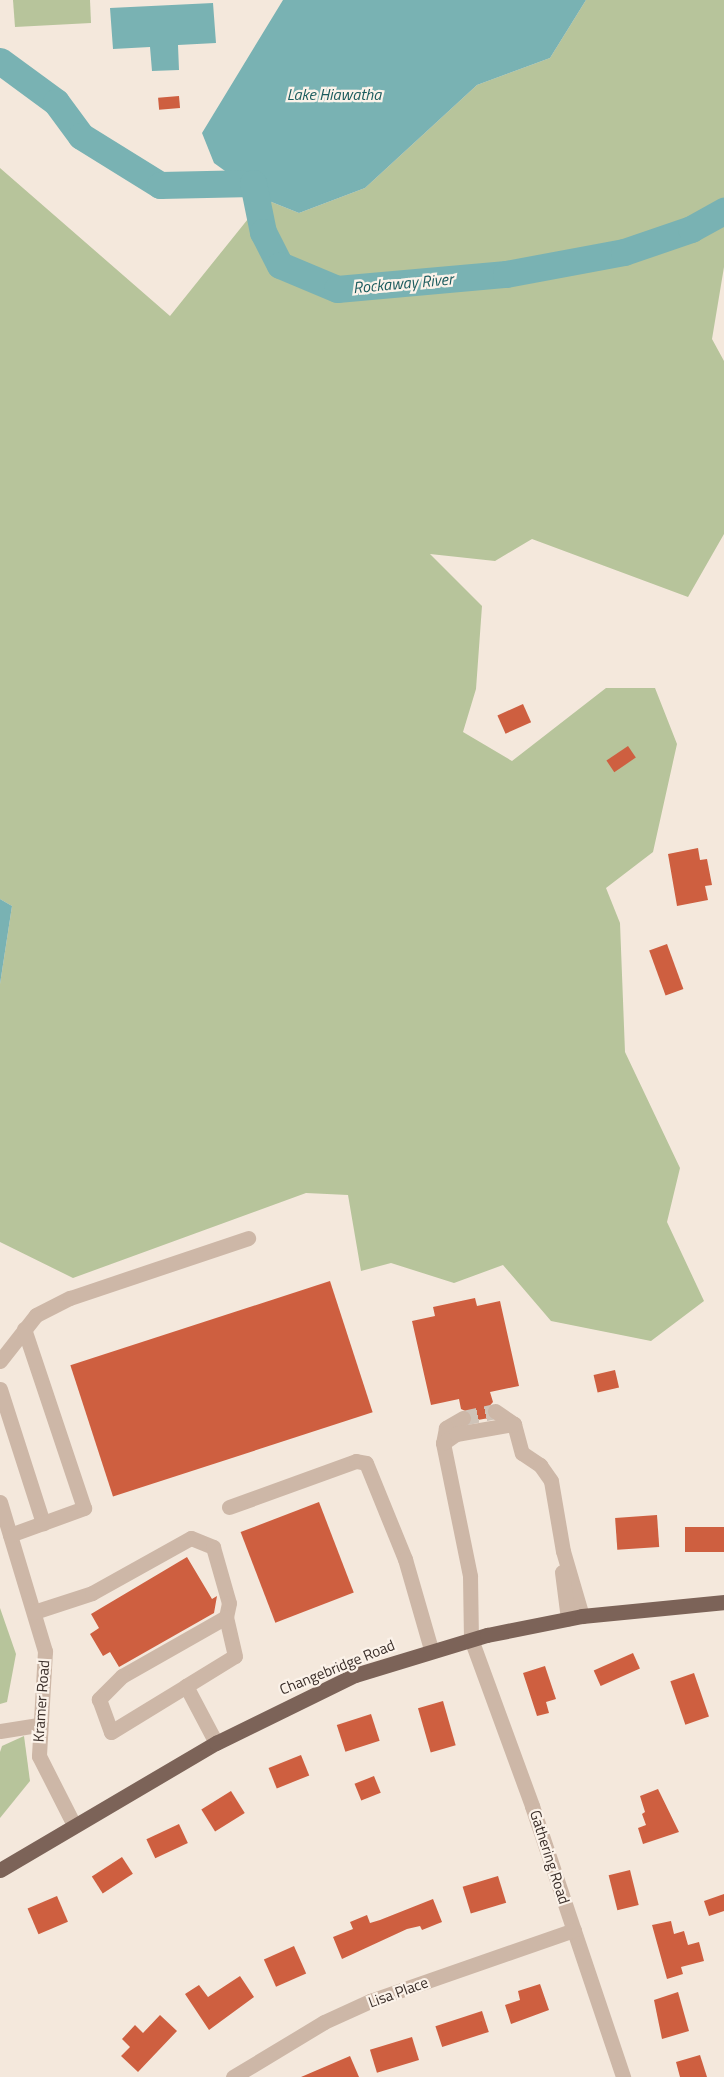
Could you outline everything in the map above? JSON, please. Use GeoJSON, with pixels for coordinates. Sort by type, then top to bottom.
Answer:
{"type":"FeatureCollection","features":[{"type":"Feature","properties":{"kind":"main road","name":"Changebridge Road"},"geometry":{"type":"LineString","coordinates":[[0,1870],[216,1743],[308,1696],[431,1649],[575,1618],[724,1602]]}},
{"type":"Feature","properties":{"kind":"street"},"geometry":{"type":"LineString","coordinates":[[0,1361],[36,1315],[70,1298],[248,1238]]}},
{"type":"Feature","properties":{"kind":"street"},"geometry":{"type":"LineString","coordinates":[[10,1535],[84,1508],[24,1329]]}},
{"type":"Feature","properties":{"kind":"street"},"geometry":{"type":"LineString","coordinates":[[0,1389],[43,1523]]}},
{"type":"Feature","properties":{"kind":"street"},"geometry":{"type":"LineString","coordinates":[[495,1411],[514,1424],[522,1453],[540,1465],[551,1481],[575,1618]]}},
{"type":"Feature","properties":{"kind":"street"},"geometry":{"type":"LineString","coordinates":[[443,1443],[446,1428],[463,1418]]}},
{"type":"Feature","properties":{"kind":"street"},"geometry":{"type":"LineString","coordinates":[[443,1443],[456,1434],[514,1424]]}},
{"type":"Feature","properties":{"kind":"street","name":"Gathering Road"},"geometry":{"type":"LineString","coordinates":[[443,1443],[470,1576],[471,1639],[574,1930],[623,2077]]}},
{"type":"Feature","properties":{"kind":"street"},"geometry":{"type":"LineString","coordinates":[[229,1507],[356,1461],[366,1463],[405,1559],[431,1649]]}},
{"type":"Feature","properties":{"kind":"street","name":"Kramer Road"},"geometry":{"type":"LineString","coordinates":[[0,1502],[45,1651],[37,1740],[44,1772],[74,1825]]}},
{"type":"Feature","properties":{"kind":"street"},"geometry":{"type":"LineString","coordinates":[[34,1612],[92,1593],[191,1538],[213,1547],[229,1603],[226,1617],[235,1656],[111,1732],[99,1699],[122,1676],[226,1617]]}},
{"type":"Feature","properties":{"kind":"street"},"geometry":{"type":"LineString","coordinates":[[186,1686],[216,1743]]}},
{"type":"Feature","properties":{"kind":"street"},"geometry":{"type":"LineString","coordinates":[[0,1731],[39,1725]]}},
{"type":"Feature","properties":{"kind":"street","name":"Lisa Place"},"geometry":{"type":"LineString","coordinates":[[233,2077],[297,2037],[370,2001],[574,1930]]}},
{"type":"Feature","properties":{"kind":"green space"},"geometry":{"type":"Polygon","coordinates":[[[13,0],[90,0],[91,23],[15,27],[13,0]]]}},
{"type":"Feature","properties":{"kind":"green space"},"geometry":{"type":"Polygon","coordinates":[[[586,0],[724,0],[724,267],[712,339],[724,361],[724,534],[688,597],[532,539],[495,561],[430,554],[482,606],[476,689],[463,732],[512,761],[606,688],[655,688],[677,744],[653,852],[606,888],[620,923],[625,1052],[680,1168],[667,1222],[704,1301],[651,1341],[551,1321],[503,1265],[454,1283],[391,1263],[361,1271],[348,1195],[306,1193],[73,1278],[0,1242],[0,984],[12,906],[0,899],[0,168],[170,316],[264,199],[299,213],[365,188],[477,85],[550,58],[586,0]]]}},
{"type":"Feature","properties":{"kind":"green space"},"geometry":{"type":"Polygon","coordinates":[[[0,1608],[16,1654],[7,1702],[0,1704],[0,1608]]]}},
{"type":"Feature","properties":{"kind":"green space"},"geometry":{"type":"Polygon","coordinates":[[[24,1736],[30,1781],[0,1818],[0,1752],[2,1746],[24,1736]]]}},
{"type":"Feature","properties":{"kind":"water","name":"Lake Hiawatha"},"geometry":{"type":"Polygon","coordinates":[[[283,0],[586,0],[550,58],[477,85],[365,188],[299,213],[264,199],[214,163],[202,133],[283,0]]]}},
{"type":"Feature","properties":{"kind":"water"},"geometry":{"type":"Polygon","coordinates":[[[213,3],[216,43],[178,45],[179,70],[152,71],[150,47],[113,49],[110,8],[213,3]]]}},
{"type":"Feature","properties":{"kind":"water"},"geometry":{"type":"Polygon","coordinates":[[[0,899],[12,906],[0,984],[0,899]]]}},
{"type":"Feature","properties":{"kind":"building"},"geometry":{"type":"Polygon","coordinates":[[[179,96],[180,108],[159,110],[158,98],[179,96]]]}},
{"type":"Feature","properties":{"kind":"building"},"geometry":{"type":"Polygon","coordinates":[[[523,704],[531,722],[506,734],[497,715],[523,704]]]}},
{"type":"Feature","properties":{"kind":"building"},"geometry":{"type":"Polygon","coordinates":[[[628,746],[636,758],[614,772],[606,761],[628,746]]]}},
{"type":"Feature","properties":{"kind":"building"},"geometry":{"type":"Polygon","coordinates":[[[698,848],[700,860],[707,859],[712,885],[705,886],[708,900],[677,906],[668,854],[698,848]]]}},
{"type":"Feature","properties":{"kind":"building"},"geometry":{"type":"Polygon","coordinates":[[[667,944],[683,989],[666,996],[649,950],[667,944]]]}},
{"type":"Feature","properties":{"kind":"building"},"geometry":{"type":"Polygon","coordinates":[[[330,1281],[373,1412],[113,1497],[70,1365],[330,1281]]]}},
{"type":"Feature","properties":{"kind":"building"},"geometry":{"type":"Polygon","coordinates":[[[475,1298],[477,1306],[500,1301],[519,1386],[490,1392],[493,1402],[485,1411],[489,1418],[472,1421],[472,1414],[461,1409],[459,1399],[431,1405],[412,1321],[435,1316],[433,1307],[475,1298]]]}},
{"type":"Feature","properties":{"kind":"building"},"geometry":{"type":"Polygon","coordinates":[[[615,1370],[619,1388],[598,1392],[594,1375],[615,1370]]]}},
{"type":"Feature","properties":{"kind":"building"},"geometry":{"type":"Polygon","coordinates":[[[319,1502],[354,1593],[275,1623],[241,1532],[319,1502]]]}},
{"type":"Feature","properties":{"kind":"building"},"geometry":{"type":"Polygon","coordinates":[[[657,1515],[659,1547],[617,1550],[615,1518],[657,1515]]]}},
{"type":"Feature","properties":{"kind":"building"},"geometry":{"type":"Polygon","coordinates":[[[685,1527],[724,1527],[724,1552],[685,1552],[685,1527]]]}},
{"type":"Feature","properties":{"kind":"building"},"geometry":{"type":"Polygon","coordinates":[[[187,1557],[212,1599],[217,1596],[214,1613],[119,1667],[110,1652],[103,1656],[90,1634],[99,1628],[91,1614],[187,1557]]]}},
{"type":"Feature","properties":{"kind":"building"},"geometry":{"type":"Polygon","coordinates":[[[633,1653],[640,1669],[601,1686],[594,1670],[633,1653]]]}},
{"type":"Feature","properties":{"kind":"building"},"geometry":{"type":"Polygon","coordinates":[[[545,1666],[556,1699],[546,1702],[549,1713],[537,1716],[523,1673],[545,1666]]]}},
{"type":"Feature","properties":{"kind":"building"},"geometry":{"type":"Polygon","coordinates":[[[694,1673],[709,1716],[685,1725],[670,1681],[694,1673]]]}},
{"type":"Feature","properties":{"kind":"building"},"geometry":{"type":"Polygon","coordinates":[[[443,1701],[456,1745],[431,1752],[418,1708],[443,1701]]]}},
{"type":"Feature","properties":{"kind":"building"},"geometry":{"type":"Polygon","coordinates":[[[371,1714],[380,1741],[345,1752],[337,1725],[371,1714]]]}},
{"type":"Feature","properties":{"kind":"building"},"geometry":{"type":"Polygon","coordinates":[[[301,1755],[309,1775],[277,1789],[269,1768],[301,1755]]]}},
{"type":"Feature","properties":{"kind":"building"},"geometry":{"type":"Polygon","coordinates":[[[374,1776],[381,1793],[361,1801],[355,1784],[374,1776]]]}},
{"type":"Feature","properties":{"kind":"building"},"geometry":{"type":"Polygon","coordinates":[[[658,1789],[679,1832],[643,1844],[638,1828],[646,1825],[640,1796],[658,1789]]]}},
{"type":"Feature","properties":{"kind":"building"},"geometry":{"type":"Polygon","coordinates":[[[231,1791],[245,1813],[215,1832],[201,1810],[231,1791]]]}},
{"type":"Feature","properties":{"kind":"building"},"geometry":{"type":"Polygon","coordinates":[[[179,1824],[188,1843],[155,1858],[146,1839],[179,1824]]]}},
{"type":"Feature","properties":{"kind":"building"},"geometry":{"type":"Polygon","coordinates":[[[122,1857],[133,1874],[103,1893],[92,1877],[122,1857]]]}},
{"type":"Feature","properties":{"kind":"building"},"geometry":{"type":"Polygon","coordinates":[[[630,1870],[639,1905],[617,1910],[609,1875],[630,1870]]]}},
{"type":"Feature","properties":{"kind":"building"},"geometry":{"type":"Polygon","coordinates":[[[498,1876],[506,1903],[471,1914],[463,1887],[498,1876]]]}},
{"type":"Feature","properties":{"kind":"building"},"geometry":{"type":"Polygon","coordinates":[[[724,1894],[724,1911],[709,1916],[704,1901],[724,1894]]]}},
{"type":"Feature","properties":{"kind":"building"},"geometry":{"type":"Polygon","coordinates":[[[57,1896],[68,1922],[38,1934],[28,1909],[57,1896]]]}},
{"type":"Feature","properties":{"kind":"building"},"geometry":{"type":"Polygon","coordinates":[[[433,1899],[442,1922],[422,1930],[420,1926],[407,1929],[342,1959],[333,1937],[353,1929],[350,1922],[367,1915],[370,1923],[433,1899]]]}},
{"type":"Feature","properties":{"kind":"building"},"geometry":{"type":"Polygon","coordinates":[[[671,1921],[674,1934],[684,1931],[688,1945],[699,1942],[704,1961],[681,1967],[683,1974],[667,1979],[652,1925],[671,1921]]]}},
{"type":"Feature","properties":{"kind":"building"},"geometry":{"type":"Polygon","coordinates":[[[294,1946],[306,1973],[276,1987],[264,1959],[294,1946]]]}},
{"type":"Feature","properties":{"kind":"building"},"geometry":{"type":"Polygon","coordinates":[[[240,1976],[254,1997],[209,2030],[185,1994],[199,1985],[208,1997],[240,1976]]]}},
{"type":"Feature","properties":{"kind":"building"},"geometry":{"type":"Polygon","coordinates":[[[540,1984],[549,2010],[511,2024],[505,2005],[520,2000],[518,1991],[540,1984]]]}},
{"type":"Feature","properties":{"kind":"building"},"geometry":{"type":"Polygon","coordinates":[[[678,1992],[689,2031],[662,2039],[654,2000],[678,1992]]]}},
{"type":"Feature","properties":{"kind":"building"},"geometry":{"type":"Polygon","coordinates":[[[482,2011],[489,2032],[442,2047],[435,2026],[482,2011]]]}},
{"type":"Feature","properties":{"kind":"building"},"geometry":{"type":"Polygon","coordinates":[[[160,2015],[177,2031],[138,2072],[121,2056],[130,2047],[122,2039],[135,2025],[143,2033],[160,2015]]]}},
{"type":"Feature","properties":{"kind":"building"},"geometry":{"type":"Polygon","coordinates":[[[412,2037],[419,2060],[377,2073],[370,2050],[412,2037]]]}},
{"type":"Feature","properties":{"kind":"building"},"geometry":{"type":"Polygon","coordinates":[[[700,2055],[707,2077],[680,2077],[676,2062],[700,2055]]]}},
{"type":"Feature","properties":{"kind":"building"},"geometry":{"type":"Polygon","coordinates":[[[350,2056],[359,2077],[301,2077],[350,2056]]]}},
{"type":"Feature","properties":{"kind":"waterway","name":"Rockaway River"},"geometry":{"type":"LineString","coordinates":[[0,61],[56,102],[81,136],[160,185],[253,183],[263,232],[280,265],[337,289],[506,274],[624,252],[691,229],[724,211]]}},
{"type":"Feature","properties":{"kind":"tunnel"},"geometry":{"type":"LineString","coordinates":[[463,1418],[495,1411]]}}]}
